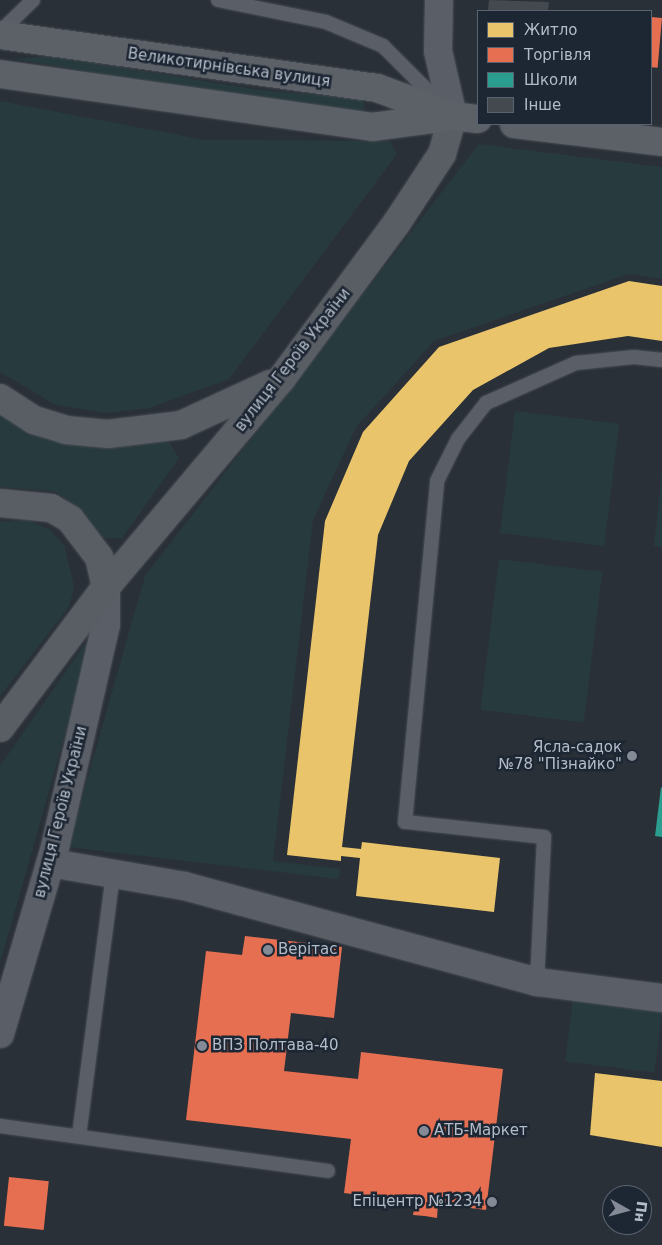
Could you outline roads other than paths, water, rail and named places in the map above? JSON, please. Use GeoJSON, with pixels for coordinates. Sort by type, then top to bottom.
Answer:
{"type":"FeatureCollection","features":[{"type":"Feature","properties":{"kind":"main road","name":"Великотирнівська вулиця"},"geometry":{"type":"LineString","coordinates":[[0,34],[377,88],[466,118]]}},
{"type":"Feature","properties":{"kind":"main road"},"geometry":{"type":"LineString","coordinates":[[0,74],[372,127],[466,118]]}},
{"type":"Feature","properties":{"kind":"main road","name":"вулиця Героїв України"},"geometry":{"type":"LineString","coordinates":[[0,728],[106,587],[282,378],[396,224],[466,118]]}},
{"type":"Feature","properties":{"kind":"main road"},"geometry":{"type":"LineString","coordinates":[[522,125],[662,142]]}},
{"type":"Feature","properties":{"kind":"main road"},"geometry":{"type":"LineString","coordinates":[[0,398],[34,420],[66,430],[108,434],[181,425],[282,378]]}},
{"type":"Feature","properties":{"kind":"main road"},"geometry":{"type":"LineString","coordinates":[[0,504],[44,506],[70,519],[99,557],[106,587]]}},
{"type":"Feature","properties":{"kind":"street"},"geometry":{"type":"LineString","coordinates":[[440,0],[438,51],[466,118]]}},
{"type":"Feature","properties":{"kind":"street","name":"вулиця Героїв України"},"geometry":{"type":"LineString","coordinates":[[0,1034],[51,863],[106,626],[106,587]]}},
{"type":"Feature","properties":{"kind":"street"},"geometry":{"type":"LineString","coordinates":[[51,863],[184,886],[536,982],[662,998]]}},
{"type":"Feature","properties":{"kind":"lane"},"geometry":{"type":"LineString","coordinates":[[0,34],[33,0]]}},
{"type":"Feature","properties":{"kind":"lane"},"geometry":{"type":"LineString","coordinates":[[218,0],[326,22],[383,46],[466,118]]}},
{"type":"Feature","properties":{"kind":"lane"},"geometry":{"type":"LineString","coordinates":[[536,982],[544,837],[405,822],[437,481],[458,439],[486,403],[576,363],[634,357],[662,360]]}},
{"type":"Feature","properties":{"kind":"lane"},"geometry":{"type":"LineString","coordinates":[[78,1136],[113,873]]}},
{"type":"Feature","properties":{"kind":"lane"},"geometry":{"type":"LineString","coordinates":[[0,1126],[328,1171]]}},
{"type":"Feature","properties":{"kind":"place","name":"Ясла-садок №78 \"Пізнайко\""},"geometry":{"type":"Point","coordinates":[632,756]}},
{"type":"Feature","properties":{"kind":"place","name":"Верітас"},"geometry":{"type":"Point","coordinates":[268,950]}},
{"type":"Feature","properties":{"kind":"place","name":"ВПЗ Полтава-40"},"geometry":{"type":"Point","coordinates":[202,1046]}},
{"type":"Feature","properties":{"kind":"place","name":"АТБ-Маркет"},"geometry":{"type":"Point","coordinates":[424,1131]}},
{"type":"Feature","properties":{"kind":"place","name":"Епіцентр №1234"},"geometry":{"type":"Point","coordinates":[492,1202]}}]}
